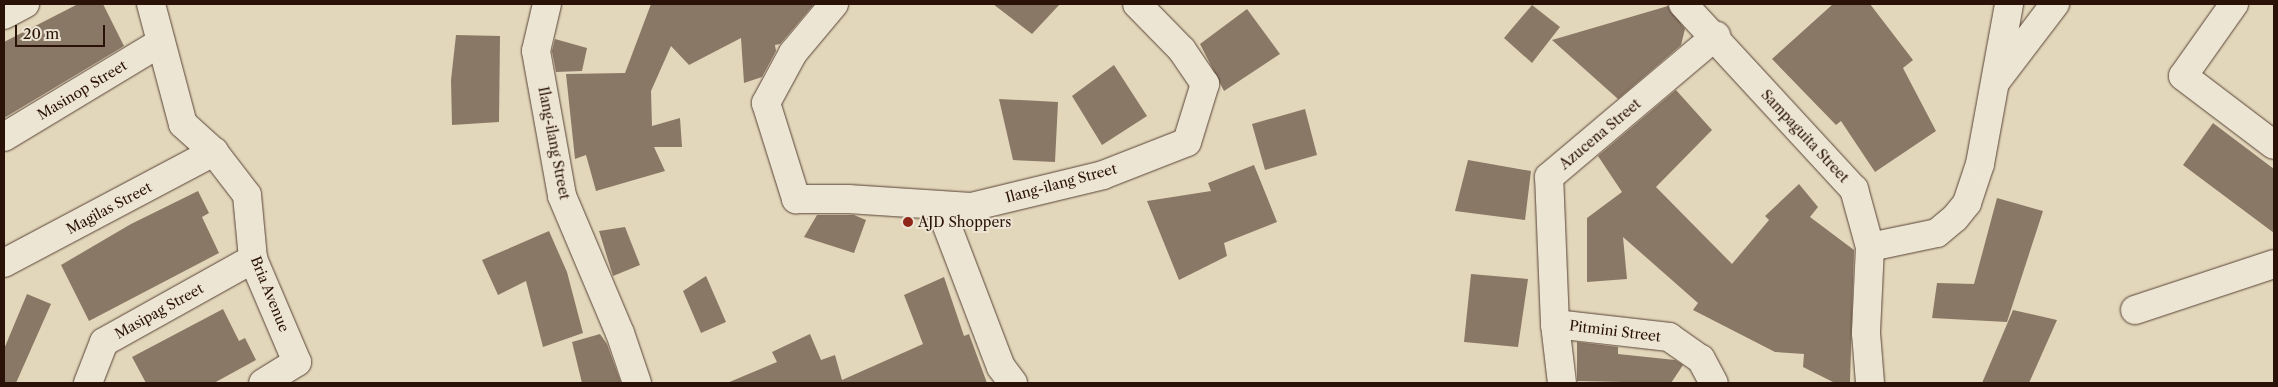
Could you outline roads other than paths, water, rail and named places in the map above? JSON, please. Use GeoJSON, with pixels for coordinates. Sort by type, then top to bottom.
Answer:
{"type":"FeatureCollection","features":[{"type":"Feature","properties":{"kind":"street"},"geometry":{"type":"LineString","coordinates":[[4,15],[25,4]]}},
{"type":"Feature","properties":{"kind":"street","name":"Bria Avenue"},"geometry":{"type":"LineString","coordinates":[[151,4],[183,124],[214,152],[247,195],[253,259],[297,362],[263,383]]}},
{"type":"Feature","properties":{"kind":"street","name":"Ilang-ilang Street"},"geometry":{"type":"LineString","coordinates":[[547,4],[536,50],[562,196],[620,333],[637,383]]}},
{"type":"Feature","properties":{"kind":"street","name":"Ilang-ilang Street"},"geometry":{"type":"LineString","coordinates":[[834,4],[793,53],[766,103],[796,199],[848,198],[971,207],[1093,177],[1187,142],[1205,84],[1182,50],[1137,4]]}},
{"type":"Feature","properties":{"kind":"street","name":"Sampaguita Street"},"geometry":{"type":"LineString","coordinates":[[1683,4],[1716,36],[1769,98],[1854,189],[1870,247],[1866,334],[1870,383]]}},
{"type":"Feature","properties":{"kind":"street"},"geometry":{"type":"LineString","coordinates":[[1870,247],[1937,233],[1955,218],[1967,202],[1980,164],[2009,4]]}},
{"type":"Feature","properties":{"kind":"street"},"geometry":{"type":"LineString","coordinates":[[1994,83],[2055,4]]}},
{"type":"Feature","properties":{"kind":"street"},"geometry":{"type":"LineString","coordinates":[[2234,4],[2183,76],[2270,132]]}},
{"type":"Feature","properties":{"kind":"street","name":"Azucena Street"},"geometry":{"type":"LineString","coordinates":[[1562,383],[1555,324],[1549,177],[1716,36]]}},
{"type":"Feature","properties":{"kind":"street","name":"Masinop Street"},"geometry":{"type":"LineString","coordinates":[[4,137],[160,43]]}},
{"type":"Feature","properties":{"kind":"street","name":"Magilas Street"},"geometry":{"type":"LineString","coordinates":[[4,262],[214,152]]}},
{"type":"Feature","properties":{"kind":"street"},"geometry":{"type":"LineString","coordinates":[[939,205],[1001,367],[1013,383]]}},
{"type":"Feature","properties":{"kind":"street","name":"Masipag Street"},"geometry":{"type":"LineString","coordinates":[[88,383],[104,342],[253,259]]}},
{"type":"Feature","properties":{"kind":"street"},"geometry":{"type":"LineString","coordinates":[[2135,310],[2274,264]]}},
{"type":"Feature","properties":{"kind":"street","name":"Pitmini Street"},"geometry":{"type":"LineString","coordinates":[[1555,324],[1669,338],[1701,359],[1714,383]]}},
{"type":"Feature","properties":{"kind":"place","name":"AJD Shoppers"},"geometry":{"type":"Point","coordinates":[908,222]}}]}
